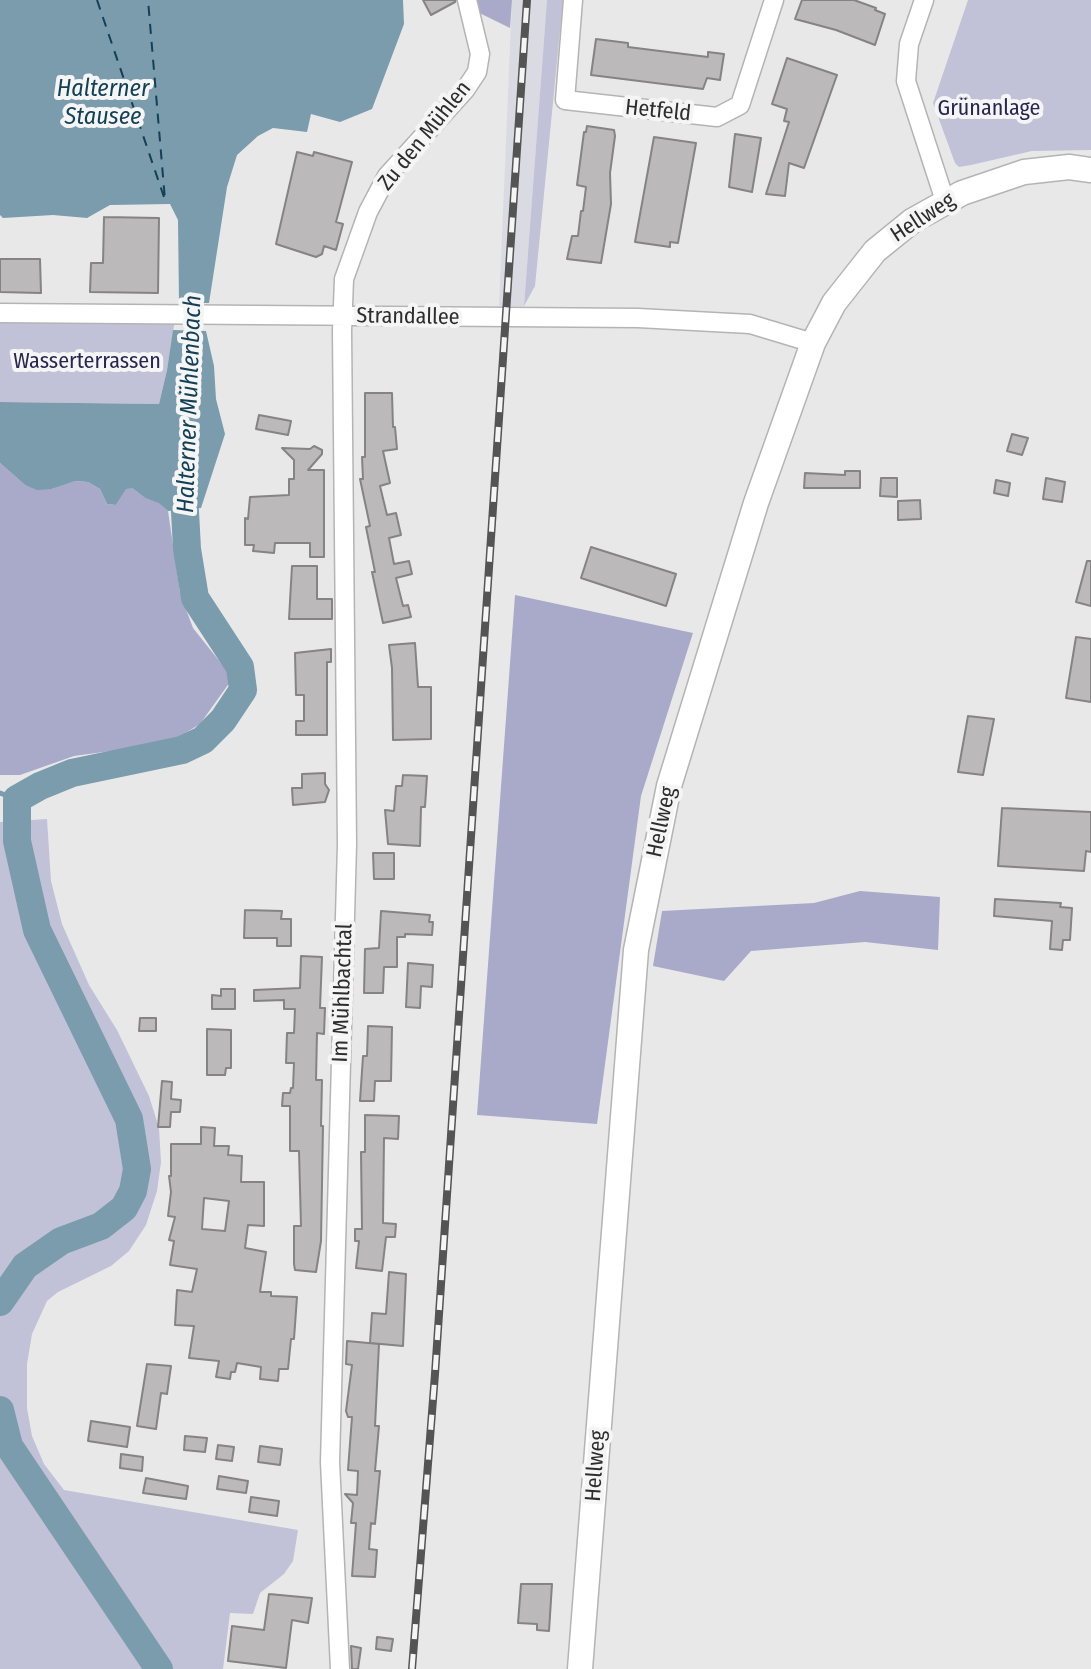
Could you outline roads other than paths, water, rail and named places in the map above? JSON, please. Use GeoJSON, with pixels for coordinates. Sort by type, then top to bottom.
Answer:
{"type":"FeatureCollection","features":[{"type":"Feature","properties":{"kind":"street","name":"Zu den Mühlen"},"geometry":{"type":"LineString","coordinates":[[343,317],[344,279],[377,193],[403,156],[465,90],[477,72],[480,54],[467,0]]}},
{"type":"Feature","properties":{"kind":"street","name":"Hetfeld"},"geometry":{"type":"LineString","coordinates":[[573,0],[565,100],[717,117],[740,105],[774,0]]}},
{"type":"Feature","properties":{"kind":"street"},"geometry":{"type":"LineString","coordinates":[[924,0],[909,44],[906,81],[945,201]]}},
{"type":"Feature","properties":{"kind":"street","name":"Hellweg"},"geometry":{"type":"LineString","coordinates":[[580,1669],[636,950],[669,786],[754,509],[813,343],[834,303],[875,251],[912,221],[945,201],[1024,172],[1069,167],[1091,170]]}},
{"type":"Feature","properties":{"kind":"street","name":"Strandallee"},"geometry":{"type":"LineString","coordinates":[[0,313],[691,320],[750,324],[813,343]]}},
{"type":"Feature","properties":{"kind":"street","name":"Im Mühlbachtal"},"geometry":{"type":"LineString","coordinates":[[340,1669],[330,1462],[347,844],[343,317]]}},
{"type":"Feature","properties":{"kind":"water","name":"Halterner Stausee"},"geometry":{"type":"Polygon","coordinates":[[[0,0],[403,0],[404,24],[372,109],[340,122],[311,114],[307,132],[273,128],[258,136],[237,155],[227,187],[209,303],[179,303],[178,220],[170,204],[110,205],[87,218],[53,215],[3,218],[0,215],[0,0]]]}},
{"type":"Feature","properties":{"kind":"water"},"geometry":{"type":"Polygon","coordinates":[[[173,330],[206,331],[214,366],[216,399],[225,434],[201,508],[168,511],[132,488],[126,489],[116,505],[107,504],[100,489],[88,482],[75,481],[52,489],[37,490],[25,485],[0,463],[0,402],[159,404],[173,330]]]}},
{"type":"Feature","properties":{"kind":"waterway","name":"Halterner Mühlenbach"},"geometry":{"type":"LineString","coordinates":[[0,1302],[25,1266],[61,1241],[101,1226],[124,1208],[133,1191],[137,1169],[129,1119],[37,930],[17,841],[17,799],[72,773],[182,750],[203,740],[223,720],[243,690],[240,667],[195,598],[187,549],[183,474]]}},
{"type":"Feature","properties":{"kind":"waterway","name":"Halterner Mühlenbach"},"geometry":{"type":"LineString","coordinates":[[0,793],[17,799]]}},
{"type":"Feature","properties":{"kind":"waterway","name":"Halterner Mühlenbach"},"geometry":{"type":"LineString","coordinates":[[0,1410],[9,1446],[159,1669]]}},
{"type":"Feature","properties":{"kind":"railway"},"geometry":{"type":"LineString","coordinates":[[412,1669],[435,1374],[527,0]]}},
{"type":"Feature","properties":{"kind":"park label","name":"Grünanlage"},"geometry":{"type":"Point","coordinates":[989,109]}},
{"type":"Feature","properties":{"kind":"park label","name":"Wasserterrassen"},"geometry":{"type":"Point","coordinates":[87,362]}}]}
